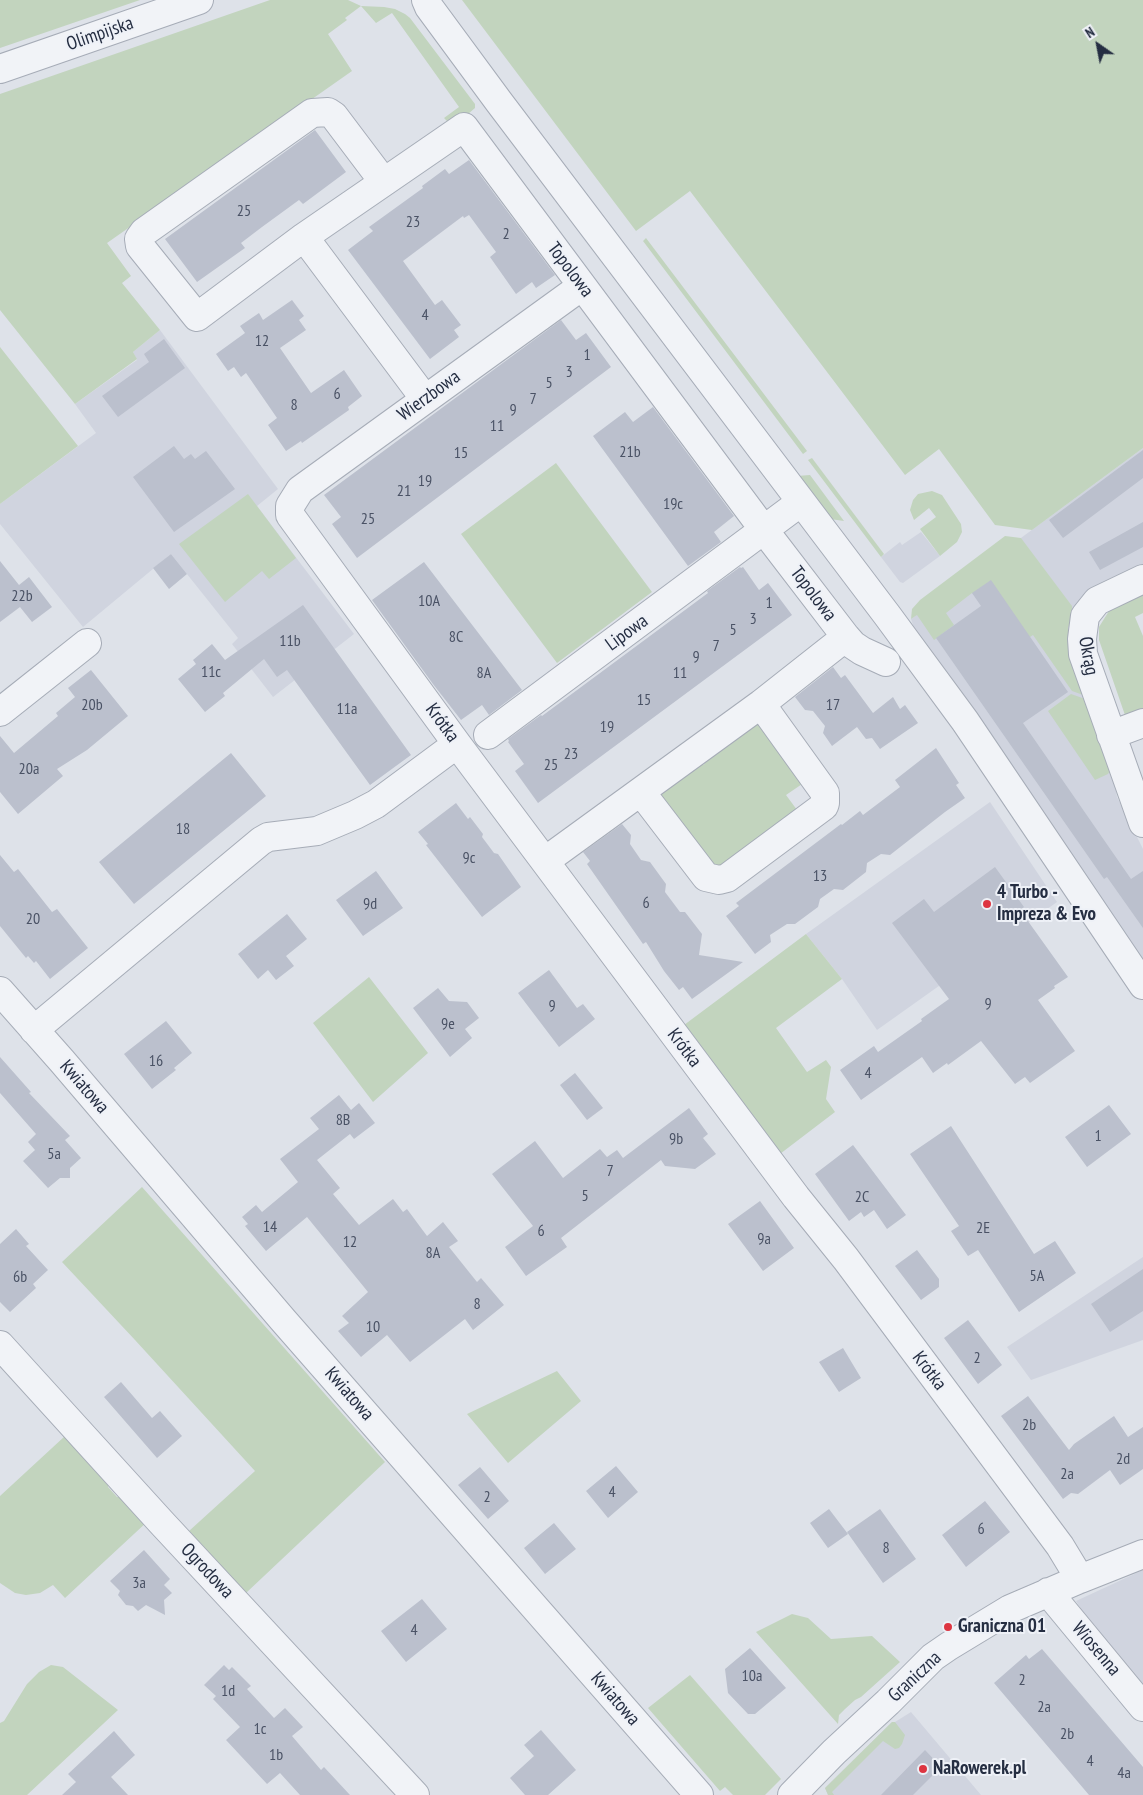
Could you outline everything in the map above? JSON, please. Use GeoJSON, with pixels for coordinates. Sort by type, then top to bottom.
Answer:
{"type":"FeatureCollection","features":[{"type":"Feature","properties":{"kind":"street","name":"Olimpijska"},"geometry":{"type":"LineString","coordinates":[[0,69],[199,0]]}},
{"type":"Feature","properties":{"kind":"street"},"geometry":{"type":"LineString","coordinates":[[424,2],[965,721],[1143,984]]}},
{"type":"Feature","properties":{"kind":"street"},"geometry":{"type":"LineString","coordinates":[[384,181],[334,116],[328,112],[319,111],[312,113],[144,232],[139,239],[140,246],[197,317],[304,237],[384,181],[448,130],[499,102]]}},
{"type":"Feature","properties":{"kind":"street","name":"Topolowa"},"geometry":{"type":"LineString","coordinates":[[448,130],[582,286],[852,645],[886,662]]}},
{"type":"Feature","properties":{"kind":"street"},"geometry":{"type":"LineString","coordinates":[[304,237],[425,399]]}},
{"type":"Feature","properties":{"kind":"street","name":"Wierzbowa"},"geometry":{"type":"LineString","coordinates":[[290,515],[290,506],[300,490],[582,286]]}},
{"type":"Feature","properties":{"kind":"street","name":"Lipowa"},"geometry":{"type":"LineString","coordinates":[[488,735],[801,502]]}},
{"type":"Feature","properties":{"kind":"street","name":"Krótka"},"geometry":{"type":"LineString","coordinates":[[290,515],[457,744],[1060,1546],[1080,1579]]}},
{"type":"Feature","properties":{"kind":"street","name":"Okrąg"},"geometry":{"type":"LineString","coordinates":[[1143,579],[1097,600],[1085,616],[1083,624],[1083,654],[1143,824]]}},
{"type":"Feature","properties":{"kind":"street"},"geometry":{"type":"LineString","coordinates":[[545,861],[761,704],[846,637]]}},
{"type":"Feature","properties":{"kind":"street"},"geometry":{"type":"LineString","coordinates":[[0,712],[87,643]]}},
{"type":"Feature","properties":{"kind":"street"},"geometry":{"type":"LineString","coordinates":[[641,792],[706,877],[719,880],[727,878],[824,806],[825,802],[826,793],[761,704]]}},
{"type":"Feature","properties":{"kind":"street"},"geometry":{"type":"LineString","coordinates":[[1111,735],[1143,723]]}},
{"type":"Feature","properties":{"kind":"street"},"geometry":{"type":"LineString","coordinates":[[34,1030],[261,841],[268,837],[316,831],[355,815],[376,804],[457,744]]}},
{"type":"Feature","properties":{"kind":"street","name":"Kwiatowa"},"geometry":{"type":"LineString","coordinates":[[0,991],[283,1320],[699,1795]]}},
{"type":"Feature","properties":{"kind":"street","name":"Ogrodowa"},"geometry":{"type":"LineString","coordinates":[[0,1345],[161,1522],[415,1795]]}},
{"type":"Feature","properties":{"kind":"street","name":"Graniczna"},"geometry":{"type":"LineString","coordinates":[[803,1791],[933,1657],[990,1620],[1048,1592],[1143,1554]]}},
{"type":"Feature","properties":{"kind":"street","name":"Wiosenna"},"geometry":{"type":"LineString","coordinates":[[1048,1592],[1143,1707]]}},
{"type":"Feature","properties":{"kind":"shaded area"},"geometry":{"type":"Polygon","coordinates":[[[160,330],[278,489],[257,506],[354,634],[273,697],[232,644],[238,638],[171,554],[83,627],[0,524],[0,504],[96,433],[75,404],[137,360],[133,352],[160,330]]]}},
{"type":"Feature","properties":{"kind":"shaded area"},"geometry":{"type":"Polygon","coordinates":[[[1143,448],[1143,570],[1087,596],[1072,611],[1068,635],[1112,767],[1117,797],[1143,849],[1143,962],[915,630],[911,619],[1143,448]]]}},
{"type":"Feature","properties":{"kind":"shaded area"},"geometry":{"type":"Polygon","coordinates":[[[921,532],[940,556],[903,583],[900,582],[881,557],[900,542],[902,545],[921,532]]]}},
{"type":"Feature","properties":{"kind":"shaded area"},"geometry":{"type":"Polygon","coordinates":[[[990,802],[1057,902],[877,1030],[842,979],[806,934],[990,802]]]}},
{"type":"Feature","properties":{"kind":"shaded area"},"geometry":{"type":"Polygon","coordinates":[[[1143,1257],[1143,1340],[1031,1380],[1007,1347],[1143,1257]]]}},
{"type":"Feature","properties":{"kind":"shaded area"},"geometry":{"type":"Polygon","coordinates":[[[1143,1570],[1143,1686],[1089,1622],[1076,1601],[1143,1570]]]}},
{"type":"Feature","properties":{"kind":"shaded area"},"geometry":{"type":"Polygon","coordinates":[[[911,1712],[981,1795],[828,1795],[825,1788],[892,1722],[911,1712]]]}},
{"type":"Feature","properties":{"kind":"green space"},"geometry":{"type":"Polygon","coordinates":[[[0,0],[140,0],[0,48],[0,0]]]}},
{"type":"Feature","properties":{"kind":"green space"},"geometry":{"type":"Polygon","coordinates":[[[270,0],[348,0],[361,6],[345,18],[347,20],[328,34],[352,71],[107,243],[131,276],[122,283],[160,330],[133,352],[137,359],[75,404],[0,310],[0,94],[270,0]]]}},
{"type":"Feature","properties":{"kind":"green space"},"geometry":{"type":"Polygon","coordinates":[[[462,0],[1143,0],[1143,448],[1032,530],[995,525],[939,449],[905,475],[690,191],[636,231],[462,0]]]}},
{"type":"Feature","properties":{"kind":"green space"},"geometry":{"type":"Polygon","coordinates":[[[361,6],[395,9],[410,18],[475,104],[475,108],[461,120],[449,123],[444,118],[459,107],[392,13],[376,23],[361,6]]]}},
{"type":"Feature","properties":{"kind":"green space"},"geometry":{"type":"Polygon","coordinates":[[[646,238],[807,451],[803,454],[643,241],[646,238]]]}},
{"type":"Feature","properties":{"kind":"green space"},"geometry":{"type":"Polygon","coordinates":[[[0,347],[78,446],[0,504],[0,347]]]}},
{"type":"Feature","properties":{"kind":"green space"},"geometry":{"type":"Polygon","coordinates":[[[812,458],[884,554],[881,557],[808,460],[812,458]]]}},
{"type":"Feature","properties":{"kind":"green space"},"geometry":{"type":"Polygon","coordinates":[[[556,463],[652,592],[557,663],[461,534],[556,463]]]}},
{"type":"Feature","properties":{"kind":"green space"},"geometry":{"type":"Polygon","coordinates":[[[810,475],[844,521],[830,519],[797,476],[810,475]]]}},
{"type":"Feature","properties":{"kind":"green space"},"geometry":{"type":"Polygon","coordinates":[[[932,491],[942,495],[961,524],[962,532],[957,542],[940,556],[920,529],[936,517],[929,508],[914,520],[910,510],[913,500],[918,494],[932,491]]]}},
{"type":"Feature","properties":{"kind":"green space"},"geometry":{"type":"Polygon","coordinates":[[[248,494],[296,558],[269,579],[262,571],[225,602],[179,544],[248,494]]]}},
{"type":"Feature","properties":{"kind":"green space"},"geometry":{"type":"Polygon","coordinates":[[[1005,536],[1021,538],[1072,606],[1072,617],[1068,628],[1070,645],[1086,696],[1072,691],[1033,635],[1030,637],[972,593],[946,613],[954,625],[934,640],[917,615],[911,619],[912,609],[920,600],[1005,536]]]}},
{"type":"Feature","properties":{"kind":"green space"},"geometry":{"type":"Polygon","coordinates":[[[1143,595],[1143,613],[1135,617],[1143,636],[1143,711],[1126,718],[1099,640],[1099,627],[1109,611],[1143,595]]]}},
{"type":"Feature","properties":{"kind":"green space"},"geometry":{"type":"Polygon","coordinates":[[[1071,694],[1088,700],[1112,767],[1108,774],[1095,780],[1048,711],[1071,694]]]}},
{"type":"Feature","properties":{"kind":"green space"},"geometry":{"type":"Polygon","coordinates":[[[762,720],[808,780],[786,795],[800,814],[717,870],[659,794],[699,760],[704,765],[705,760],[762,720]]]}},
{"type":"Feature","properties":{"kind":"green space"},"geometry":{"type":"Polygon","coordinates":[[[806,934],[842,979],[776,1028],[807,1072],[826,1060],[831,1067],[826,1099],[835,1112],[776,1157],[680,1028],[806,934]]]}},
{"type":"Feature","properties":{"kind":"green space"},"geometry":{"type":"Polygon","coordinates":[[[369,977],[428,1053],[373,1102],[313,1023],[369,977]]]}},
{"type":"Feature","properties":{"kind":"green space"},"geometry":{"type":"Polygon","coordinates":[[[142,1187],[385,1462],[246,1593],[189,1531],[255,1471],[62,1262],[142,1187]]]}},
{"type":"Feature","properties":{"kind":"green space"},"geometry":{"type":"Polygon","coordinates":[[[557,1371],[581,1401],[508,1463],[467,1414],[557,1371]]]}},
{"type":"Feature","properties":{"kind":"green space"},"geometry":{"type":"Polygon","coordinates":[[[65,1436],[108,1481],[108,1487],[117,1497],[124,1497],[148,1521],[65,1598],[53,1585],[40,1593],[26,1595],[15,1593],[0,1583],[0,1496],[65,1436]]]}},
{"type":"Feature","properties":{"kind":"green space"},"geometry":{"type":"Polygon","coordinates":[[[792,1614],[808,1618],[831,1639],[872,1636],[900,1662],[839,1715],[838,1724],[756,1632],[792,1614]]]}},
{"type":"Feature","properties":{"kind":"green space"},"geometry":{"type":"Polygon","coordinates":[[[51,1665],[63,1667],[118,1710],[27,1795],[0,1795],[0,1723],[4,1721],[27,1684],[39,1672],[51,1665]]]}},
{"type":"Feature","properties":{"kind":"green space"},"geometry":{"type":"Polygon","coordinates":[[[690,1675],[781,1779],[765,1795],[733,1795],[725,1787],[720,1791],[648,1708],[690,1675]]]}},
{"type":"Feature","properties":{"kind":"green space"},"geometry":{"type":"Polygon","coordinates":[[[892,1722],[895,1722],[905,1735],[899,1748],[895,1749],[883,1741],[832,1792],[834,1795],[828,1795],[825,1788],[892,1722]]]}},
{"type":"Feature","properties":{"kind":"building"},"geometry":{"type":"Polygon","coordinates":[[[315,130],[346,172],[303,204],[299,200],[262,227],[241,243],[245,248],[197,282],[165,239],[315,130]]]}},
{"type":"Feature","properties":{"kind":"building"},"geometry":{"type":"Polygon","coordinates":[[[469,160],[555,275],[536,288],[532,282],[516,294],[490,257],[496,252],[469,215],[464,218],[463,216],[403,261],[435,305],[442,300],[461,325],[454,330],[459,337],[430,359],[348,250],[373,231],[369,227],[423,188],[422,186],[445,169],[449,174],[469,160]]]}},
{"type":"Feature","properties":{"kind":"building"},"geometry":{"type":"Polygon","coordinates":[[[292,300],[304,316],[299,320],[306,330],[280,348],[311,393],[344,370],[362,396],[348,407],[349,410],[302,443],[301,441],[286,451],[268,425],[277,418],[246,373],[241,377],[234,367],[228,371],[216,354],[245,333],[240,326],[259,313],[263,320],[292,300]]]}},
{"type":"Feature","properties":{"kind":"building"},"geometry":{"type":"Polygon","coordinates":[[[561,320],[576,340],[586,333],[611,367],[357,558],[332,524],[341,517],[324,495],[561,320]]]}},
{"type":"Feature","properties":{"kind":"building"},"geometry":{"type":"Polygon","coordinates":[[[164,339],[185,368],[118,417],[102,396],[149,362],[144,354],[164,339]]]}},
{"type":"Feature","properties":{"kind":"building"},"geometry":{"type":"Polygon","coordinates":[[[653,407],[734,516],[714,532],[721,542],[688,566],[593,436],[625,412],[633,422],[653,407]]]}},
{"type":"Feature","properties":{"kind":"building"},"geometry":{"type":"Polygon","coordinates":[[[174,446],[184,459],[191,454],[195,459],[206,451],[235,489],[174,532],[133,477],[174,446]]]}},
{"type":"Feature","properties":{"kind":"building"},"geometry":{"type":"Polygon","coordinates":[[[1143,450],[1143,478],[1063,538],[1049,520],[1143,450]]]}},
{"type":"Feature","properties":{"kind":"building"},"geometry":{"type":"Polygon","coordinates":[[[1143,522],[1143,547],[1100,570],[1089,552],[1143,522]]]}},
{"type":"Feature","properties":{"kind":"building"},"geometry":{"type":"Polygon","coordinates":[[[171,554],[187,574],[169,589],[153,568],[171,554]]]}},
{"type":"Feature","properties":{"kind":"building"},"geometry":{"type":"Polygon","coordinates":[[[0,561],[19,585],[29,577],[52,607],[32,622],[20,607],[0,622],[0,561]]]}},
{"type":"Feature","properties":{"kind":"building"},"geometry":{"type":"Polygon","coordinates":[[[424,562],[522,690],[489,715],[482,705],[461,720],[372,600],[424,562]]]}},
{"type":"Feature","properties":{"kind":"building"},"geometry":{"type":"Polygon","coordinates":[[[740,567],[743,567],[759,590],[768,583],[792,615],[538,803],[515,771],[524,764],[508,742],[508,739],[708,593],[707,591],[740,567]]]}},
{"type":"Feature","properties":{"kind":"building"},"geometry":{"type":"Polygon","coordinates":[[[991,580],[1068,692],[1023,723],[1131,879],[1143,871],[1143,928],[1107,877],[1104,879],[936,638],[981,606],[972,593],[991,580]]]}},
{"type":"Feature","properties":{"kind":"building"},"geometry":{"type":"Polygon","coordinates":[[[303,605],[411,755],[370,785],[287,670],[277,677],[264,659],[223,693],[225,696],[205,712],[178,679],[196,664],[193,660],[212,644],[225,660],[303,605]]]}},
{"type":"Feature","properties":{"kind":"building"},"geometry":{"type":"Polygon","coordinates":[[[833,667],[841,678],[845,675],[873,713],[893,697],[900,709],[905,705],[918,723],[880,749],[872,738],[866,739],[857,727],[832,746],[823,733],[825,726],[813,711],[805,710],[795,697],[833,667]]]}},
{"type":"Feature","properties":{"kind":"building"},"geometry":{"type":"Polygon","coordinates":[[[91,670],[128,716],[87,750],[57,769],[63,776],[18,814],[0,792],[0,736],[14,753],[58,716],[56,713],[75,697],[68,688],[91,670]]]}},
{"type":"Feature","properties":{"kind":"building"},"geometry":{"type":"Polygon","coordinates":[[[936,748],[959,783],[956,785],[965,798],[890,855],[881,854],[867,863],[866,872],[843,890],[834,889],[820,899],[818,907],[795,924],[787,924],[770,935],[771,942],[755,954],[726,916],[739,906],[736,903],[841,824],[860,811],[863,815],[900,787],[895,780],[936,748]]]}},
{"type":"Feature","properties":{"kind":"building"},"geometry":{"type":"Polygon","coordinates":[[[231,753],[266,796],[134,904],[99,862],[231,753]]]}},
{"type":"Feature","properties":{"kind":"building"},"geometry":{"type":"Polygon","coordinates":[[[456,803],[468,819],[470,817],[483,834],[482,837],[494,853],[498,854],[521,887],[482,917],[418,832],[456,803]]]}},
{"type":"Feature","properties":{"kind":"building"},"geometry":{"type":"Polygon","coordinates":[[[622,824],[631,835],[630,844],[641,860],[650,862],[666,884],[665,892],[680,912],[685,912],[702,934],[699,955],[743,962],[692,999],[683,987],[679,990],[664,971],[646,942],[643,944],[587,864],[590,861],[583,852],[622,824]]]}},
{"type":"Feature","properties":{"kind":"building"},"geometry":{"type":"Polygon","coordinates":[[[0,855],[14,872],[18,869],[52,912],[57,909],[88,948],[50,979],[36,961],[34,963],[28,956],[26,958],[0,926],[0,855]]]}},
{"type":"Feature","properties":{"kind":"building"},"geometry":{"type":"Polygon","coordinates":[[[995,867],[1024,907],[1020,910],[1068,977],[1038,1000],[1075,1051],[1030,1083],[1025,1077],[1015,1084],[981,1041],[948,1065],[947,1063],[933,1073],[922,1057],[861,1100],[840,1070],[874,1046],[878,1052],[949,999],[892,923],[924,899],[934,912],[995,867]]]}},
{"type":"Feature","properties":{"kind":"building"},"geometry":{"type":"Polygon","coordinates":[[[376,871],[403,908],[363,936],[336,900],[376,871]]]}},
{"type":"Feature","properties":{"kind":"building"},"geometry":{"type":"Polygon","coordinates":[[[287,914],[307,939],[286,956],[294,966],[276,980],[268,970],[258,979],[238,954],[287,914]]]}},
{"type":"Feature","properties":{"kind":"building"},"geometry":{"type":"Polygon","coordinates":[[[549,970],[577,1008],[583,1004],[595,1019],[559,1047],[518,993],[549,970]]]}},
{"type":"Feature","properties":{"kind":"building"},"geometry":{"type":"Polygon","coordinates":[[[438,988],[449,1001],[467,1002],[479,1018],[465,1029],[472,1038],[450,1057],[413,1008],[438,988]]]}},
{"type":"Feature","properties":{"kind":"building"},"geometry":{"type":"Polygon","coordinates":[[[166,1021],[192,1053],[174,1068],[176,1070],[152,1089],[124,1054],[166,1021]]]}},
{"type":"Feature","properties":{"kind":"building"},"geometry":{"type":"Polygon","coordinates":[[[0,1057],[31,1092],[29,1093],[70,1136],[65,1140],[81,1158],[70,1168],[70,1178],[60,1178],[48,1188],[23,1161],[35,1150],[28,1142],[36,1134],[0,1093],[0,1057]]]}},
{"type":"Feature","properties":{"kind":"building"},"geometry":{"type":"Polygon","coordinates":[[[575,1073],[603,1108],[587,1120],[560,1085],[575,1073]]]}},
{"type":"Feature","properties":{"kind":"building"},"geometry":{"type":"Polygon","coordinates":[[[339,1095],[351,1110],[359,1103],[375,1123],[354,1139],[350,1134],[317,1160],[340,1188],[333,1194],[359,1225],[393,1199],[403,1212],[407,1209],[427,1236],[443,1222],[458,1241],[449,1247],[477,1282],[481,1278],[504,1305],[473,1330],[465,1319],[410,1362],[387,1335],[361,1357],[338,1331],[349,1323],[342,1316],[368,1292],[307,1217],[266,1251],[245,1226],[248,1224],[242,1217],[256,1205],[262,1212],[298,1182],[280,1159],[319,1129],[310,1118],[339,1095]]]}},
{"type":"Feature","properties":{"kind":"building"},"geometry":{"type":"Polygon","coordinates":[[[1109,1105],[1131,1134],[1087,1167],[1065,1137],[1109,1105]]]}},
{"type":"Feature","properties":{"kind":"building"},"geometry":{"type":"Polygon","coordinates":[[[689,1108],[708,1134],[703,1138],[716,1154],[695,1169],[665,1166],[661,1160],[561,1238],[567,1247],[526,1276],[505,1247],[533,1226],[492,1174],[535,1141],[563,1178],[600,1149],[607,1157],[617,1150],[623,1158],[689,1108]]]}},
{"type":"Feature","properties":{"kind":"building"},"geometry":{"type":"Polygon","coordinates":[[[951,1126],[1034,1254],[1055,1241],[1076,1273],[1019,1312],[978,1250],[968,1256],[951,1231],[959,1226],[910,1154],[951,1126]]]}},
{"type":"Feature","properties":{"kind":"building"},"geometry":{"type":"Polygon","coordinates":[[[853,1145],[906,1215],[887,1229],[874,1210],[864,1217],[861,1212],[849,1221],[815,1174],[853,1145]]]}},
{"type":"Feature","properties":{"kind":"building"},"geometry":{"type":"Polygon","coordinates":[[[760,1201],[794,1248],[763,1271],[728,1224],[760,1201]]]}},
{"type":"Feature","properties":{"kind":"building"},"geometry":{"type":"Polygon","coordinates":[[[16,1229],[29,1244],[26,1246],[48,1270],[33,1284],[36,1288],[10,1312],[0,1302],[0,1244],[16,1229]]]}},
{"type":"Feature","properties":{"kind":"building"},"geometry":{"type":"Polygon","coordinates":[[[917,1250],[939,1279],[939,1287],[921,1300],[895,1266],[917,1250]]]}},
{"type":"Feature","properties":{"kind":"building"},"geometry":{"type":"Polygon","coordinates":[[[1143,1269],[1143,1311],[1110,1332],[1091,1304],[1143,1269]]]}},
{"type":"Feature","properties":{"kind":"building"},"geometry":{"type":"Polygon","coordinates":[[[968,1320],[1002,1365],[978,1384],[944,1338],[968,1320]]]}},
{"type":"Feature","properties":{"kind":"building"},"geometry":{"type":"Polygon","coordinates":[[[843,1348],[861,1378],[839,1392],[819,1362],[843,1348]]]}},
{"type":"Feature","properties":{"kind":"building"},"geometry":{"type":"Polygon","coordinates":[[[121,1382],[152,1418],[160,1411],[182,1436],[157,1458],[104,1397],[121,1382]]]}},
{"type":"Feature","properties":{"kind":"building"},"geometry":{"type":"Polygon","coordinates":[[[1028,1396],[1069,1450],[1074,1444],[1114,1416],[1128,1437],[1143,1427],[1143,1469],[1120,1485],[1110,1470],[1078,1494],[1071,1493],[1063,1499],[1001,1416],[1028,1396]]]}},
{"type":"Feature","properties":{"kind":"building"},"geometry":{"type":"Polygon","coordinates":[[[616,1466],[638,1492],[608,1518],[586,1491],[616,1466]]]}},
{"type":"Feature","properties":{"kind":"building"},"geometry":{"type":"Polygon","coordinates":[[[480,1467],[509,1501],[488,1519],[458,1485],[480,1467]]]}},
{"type":"Feature","properties":{"kind":"building"},"geometry":{"type":"Polygon","coordinates":[[[985,1501],[1010,1532],[966,1567],[942,1535],[985,1501]]]}},
{"type":"Feature","properties":{"kind":"building"},"geometry":{"type":"Polygon","coordinates":[[[829,1509],[848,1534],[828,1548],[810,1523],[829,1509]]]}},
{"type":"Feature","properties":{"kind":"building"},"geometry":{"type":"Polygon","coordinates":[[[880,1509],[916,1559],[883,1583],[847,1532],[880,1509]]]}},
{"type":"Feature","properties":{"kind":"building"},"geometry":{"type":"Polygon","coordinates":[[[554,1523],[576,1549],[545,1574],[524,1548],[554,1523]]]}},
{"type":"Feature","properties":{"kind":"building"},"geometry":{"type":"Polygon","coordinates":[[[144,1550],[170,1579],[164,1585],[172,1593],[164,1600],[165,1615],[146,1605],[138,1611],[133,1606],[126,1605],[118,1595],[120,1591],[110,1581],[144,1550]]]}},
{"type":"Feature","properties":{"kind":"building"},"geometry":{"type":"Polygon","coordinates":[[[422,1599],[447,1629],[406,1662],[381,1631],[422,1599]]]}},
{"type":"Feature","properties":{"kind":"building"},"geometry":{"type":"Polygon","coordinates":[[[750,1648],[786,1688],[755,1714],[748,1714],[728,1693],[725,1669],[750,1648]]]}},
{"type":"Feature","properties":{"kind":"building"},"geometry":{"type":"Polygon","coordinates":[[[1042,1649],[1143,1767],[1143,1795],[1089,1795],[994,1683],[1026,1655],[1029,1659],[1042,1649]]]}},
{"type":"Feature","properties":{"kind":"building"},"geometry":{"type":"Polygon","coordinates":[[[224,1665],[229,1670],[232,1667],[251,1686],[247,1689],[274,1718],[285,1708],[303,1727],[292,1736],[321,1770],[324,1767],[350,1795],[300,1795],[280,1773],[267,1784],[226,1740],[240,1727],[213,1699],[216,1696],[204,1685],[224,1665]]]}},
{"type":"Feature","properties":{"kind":"building"},"geometry":{"type":"Polygon","coordinates":[[[541,1730],[576,1770],[548,1795],[525,1795],[510,1778],[534,1756],[524,1745],[541,1730]]]}},
{"type":"Feature","properties":{"kind":"building"},"geometry":{"type":"Polygon","coordinates":[[[114,1731],[135,1755],[111,1777],[128,1795],[62,1795],[76,1782],[68,1774],[114,1731]]]}},
{"type":"Feature","properties":{"kind":"building"},"geometry":{"type":"Polygon","coordinates":[[[925,1750],[941,1767],[913,1795],[881,1795],[925,1750]]]}},
{"type":"Feature","properties":{"kind":"place","name":"4 Turbo - Impreza & Evo"},"geometry":{"type":"Point","coordinates":[987,904]}},
{"type":"Feature","properties":{"kind":"place","name":"Graniczna 01"},"geometry":{"type":"Point","coordinates":[948,1627]}},
{"type":"Feature","properties":{"kind":"place","name":"NaRowerek.pl"},"geometry":{"type":"Point","coordinates":[923,1769]}}]}
